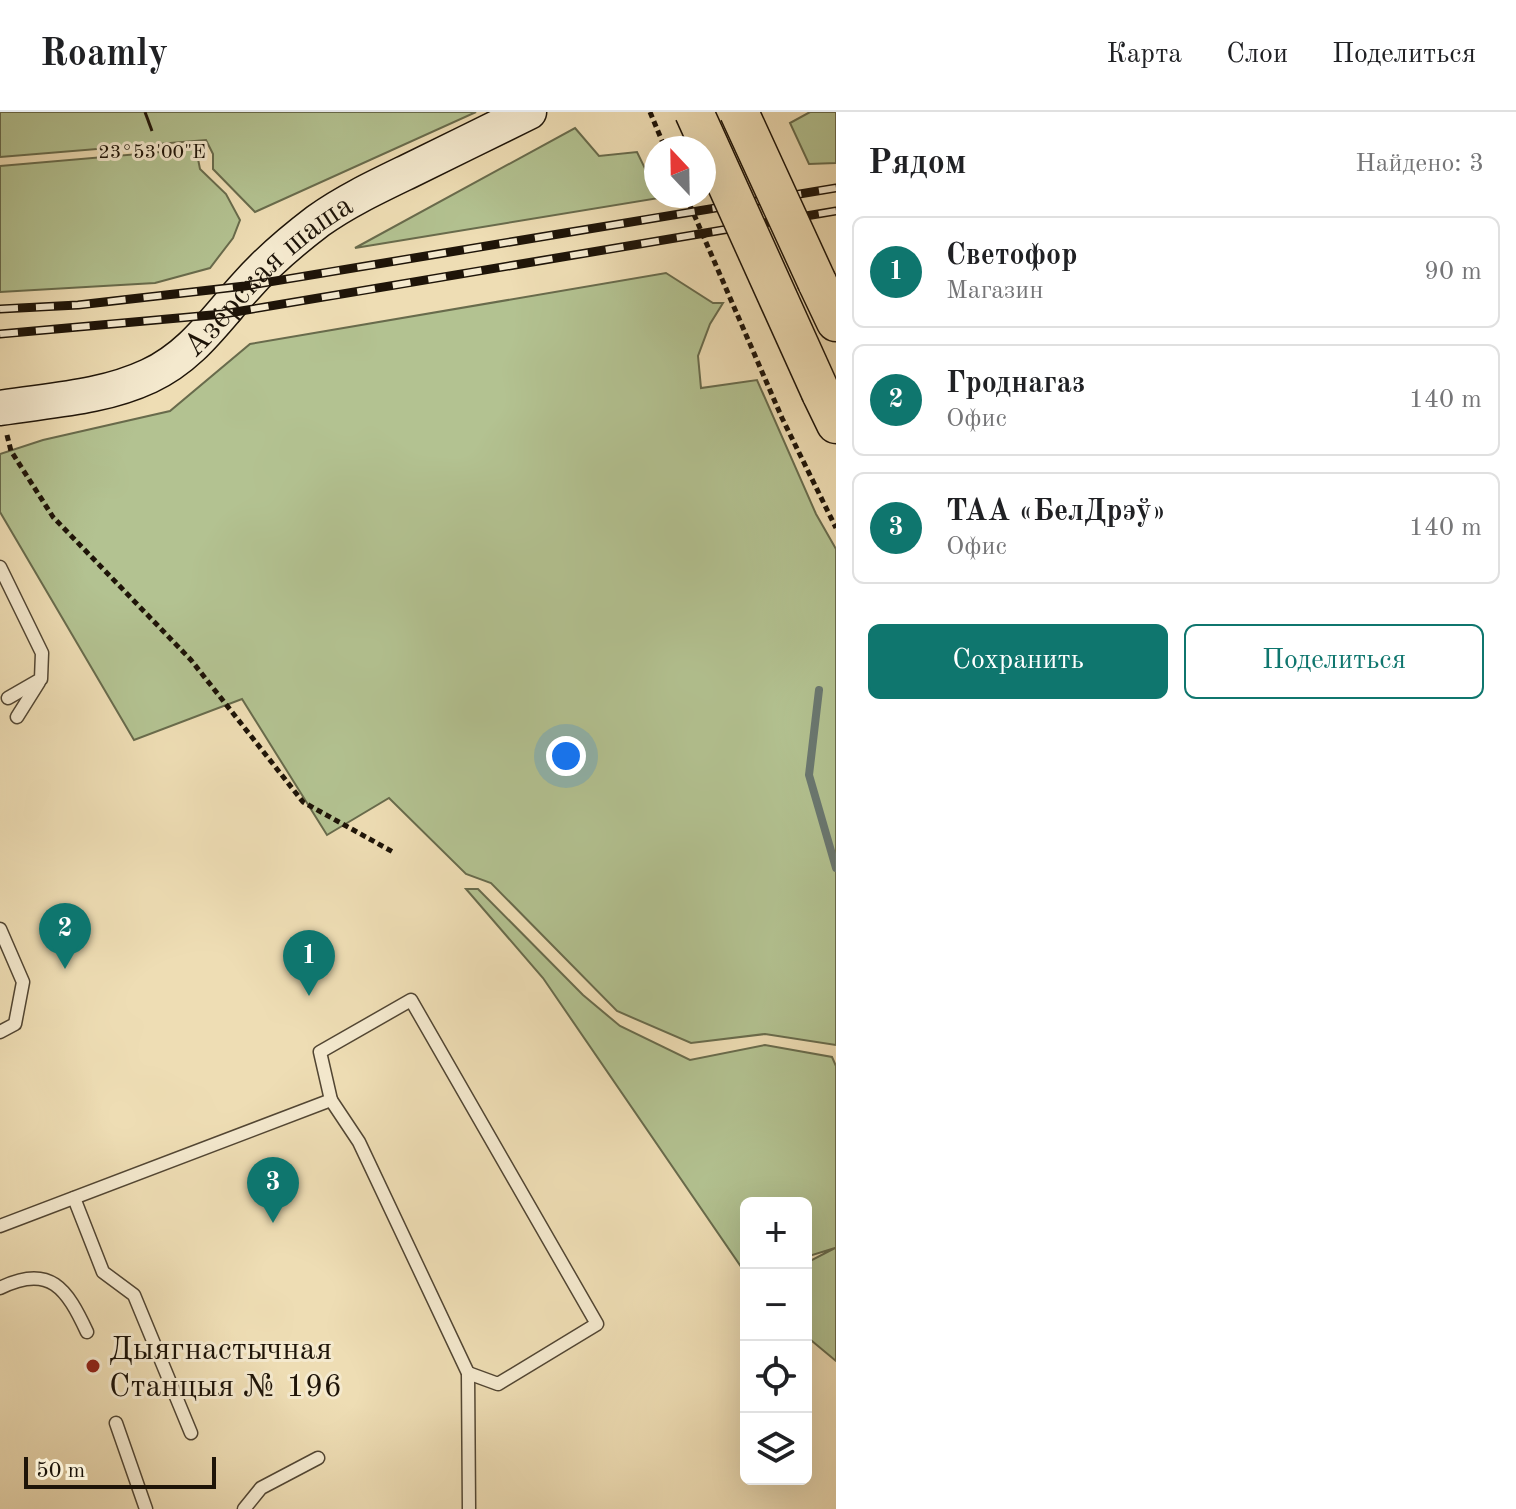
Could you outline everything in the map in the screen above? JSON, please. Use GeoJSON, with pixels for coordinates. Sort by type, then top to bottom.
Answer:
{"type":"FeatureCollection","features":[{"type":"Feature","properties":{"kind":"main road","name":"Азёрская шаша"},"geometry":{"type":"LineString","coordinates":[[2,416],[98,393],[150,376],[201,340],[245,286],[320,220],[371,189],[529,112]]}},
{"type":"Feature","properties":{"kind":"main road"},"geometry":{"type":"LineString","coordinates":[[694,112],[828,408]]}},
{"type":"Feature","properties":{"kind":"main road"},"geometry":{"type":"LineString","coordinates":[[739,112],[836,322]]}},
{"type":"Feature","properties":{"kind":"lane"},"geometry":{"type":"LineString","coordinates":[[0,567],[42,653],[41,679],[17,717]]}},
{"type":"Feature","properties":{"kind":"lane"},"geometry":{"type":"LineString","coordinates":[[8,698],[41,679]]}},
{"type":"Feature","properties":{"kind":"lane"},"geometry":{"type":"LineString","coordinates":[[0,929],[23,982],[15,1024],[0,1032]]}},
{"type":"Feature","properties":{"kind":"lane"},"geometry":{"type":"LineString","coordinates":[[468,1373],[498,1384],[597,1324],[411,1000],[320,1052],[331,1100],[359,1142],[468,1373],[469,1509]]}},
{"type":"Feature","properties":{"kind":"lane"},"geometry":{"type":"LineString","coordinates":[[0,1226],[331,1100]]}},
{"type":"Feature","properties":{"kind":"lane"},"geometry":{"type":"LineString","coordinates":[[74,1198],[103,1272],[134,1295],[191,1433]]}},
{"type":"Feature","properties":{"kind":"lane"},"geometry":{"type":"LineString","coordinates":[[0,1288],[14,1281],[33,1278],[52,1281],[73,1300],[87,1332]]}},
{"type":"Feature","properties":{"kind":"lane"},"geometry":{"type":"LineString","coordinates":[[116,1423],[146,1509]]}},
{"type":"Feature","properties":{"kind":"lane"},"geometry":{"type":"LineString","coordinates":[[244,1509],[261,1488],[318,1458]]}},
{"type":"Feature","properties":{"kind":"path"},"geometry":{"type":"LineString","coordinates":[[650,112],[660,136]]}},
{"type":"Feature","properties":{"kind":"path"},"geometry":{"type":"LineString","coordinates":[[691,208],[782,418],[836,528]]}},
{"type":"Feature","properties":{"kind":"path"},"geometry":{"type":"LineString","coordinates":[[2,416],[11,451],[53,517],[191,660],[303,802],[393,852]]}},
{"type":"Feature","properties":{"kind":"green space"},"geometry":{"type":"Polygon","coordinates":[[[0,112],[476,112],[255,212],[213,169],[213,154],[206,140],[0,157],[0,112]]]}},
{"type":"Feature","properties":{"kind":"green space"},"geometry":{"type":"Polygon","coordinates":[[[810,112],[836,112],[836,163],[809,164],[790,123],[810,112]]]}},
{"type":"Feature","properties":{"kind":"green space"},"geometry":{"type":"Polygon","coordinates":[[[575,128],[599,156],[637,152],[644,166],[644,200],[355,248],[575,128]]]}},
{"type":"Feature","properties":{"kind":"green space"},"geometry":{"type":"Polygon","coordinates":[[[196,149],[200,169],[226,194],[240,220],[233,238],[210,268],[155,283],[0,292],[0,166],[196,149]]]}},
{"type":"Feature","properties":{"kind":"green space"},"geometry":{"type":"Polygon","coordinates":[[[666,273],[713,303],[723,303],[710,324],[698,356],[701,388],[757,380],[816,514],[836,549],[836,1045],[765,1034],[691,1043],[617,1011],[491,883],[466,874],[389,798],[327,835],[242,699],[134,740],[0,512],[0,454],[43,440],[170,411],[250,344],[666,273]]]}},
{"type":"Feature","properties":{"kind":"green space"},"geometry":{"type":"Polygon","coordinates":[[[466,889],[478,889],[583,995],[620,1026],[690,1060],[765,1045],[832,1057],[836,1066],[836,1361],[812,1341],[812,1260],[835,1248],[812,1255],[812,1197],[740,1197],[740,1265],[543,978],[466,889]]]}},
{"type":"Feature","properties":{"kind":"waterway"},"geometry":{"type":"LineString","coordinates":[[819,690],[809,775],[836,868]]}},
{"type":"Feature","properties":{"kind":"railway"},"geometry":{"type":"LineString","coordinates":[[0,309],[78,305],[245,286],[836,188]]}},
{"type":"Feature","properties":{"kind":"railway"},"geometry":{"type":"LineString","coordinates":[[0,334],[223,314],[836,211]]}},
{"type":"Feature","properties":{"kind":"place","name":"Гроднагаз"},"geometry":{"type":"Point","coordinates":[65,969]}},
{"type":"Feature","properties":{"kind":"place","name":"Светофор"},"geometry":{"type":"Point","coordinates":[309,996]}},
{"type":"Feature","properties":{"kind":"place","name":"ТАА «БелДрэў»"},"geometry":{"type":"Point","coordinates":[273,1223]}},
{"type":"Feature","properties":{"kind":"place","name":"Дыягнастычная Станцыя № 196"},"geometry":{"type":"Point","coordinates":[93,1366]}}]}
